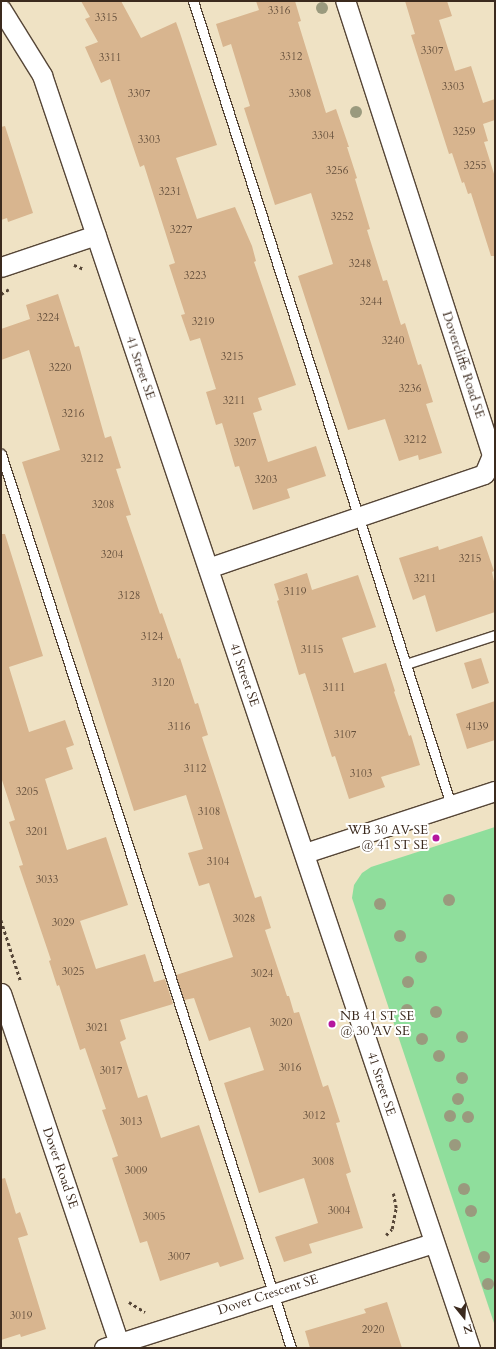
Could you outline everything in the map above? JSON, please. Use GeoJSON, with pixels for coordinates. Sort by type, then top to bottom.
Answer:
{"type":"FeatureCollection","features":[{"type":"Feature","properties":{"kind":"street","name":"Dovercliffe Road SE"},"geometry":{"type":"LineString","coordinates":[[208,568],[484,474],[492,455],[345,1]]}},
{"type":"Feature","properties":{"kind":"street","name":"41 Street SE"},"geometry":{"type":"LineString","coordinates":[[1,9],[42,75],[304,853],[433,1243],[470,1348]]}},
{"type":"Feature","properties":{"kind":"street"},"geometry":{"type":"LineString","coordinates":[[1,267],[96,235]]}},
{"type":"Feature","properties":{"kind":"street"},"geometry":{"type":"LineString","coordinates":[[304,853],[495,791]]}},
{"type":"Feature","properties":{"kind":"street","name":"Dover Road SE"},"geometry":{"type":"LineString","coordinates":[[1,993],[111,1346]]}},
{"type":"Feature","properties":{"kind":"street","name":"Dover Crescent SE"},"geometry":{"type":"LineString","coordinates":[[111,1346],[433,1243]]}},
{"type":"Feature","properties":{"kind":"lane"},"geometry":{"type":"LineString","coordinates":[[193,1],[451,805]]}},
{"type":"Feature","properties":{"kind":"lane"},"geometry":{"type":"LineString","coordinates":[[1,454],[291,1348]]}},
{"type":"Feature","properties":{"kind":"lane"},"geometry":{"type":"LineString","coordinates":[[406,664],[495,634]]}},
{"type":"Feature","properties":{"kind":"path"},"geometry":{"type":"LineString","coordinates":[[69,264],[83,268],[88,274]]}},
{"type":"Feature","properties":{"kind":"path"},"geometry":{"type":"LineString","coordinates":[[1,294],[11,287]]}},
{"type":"Feature","properties":{"kind":"path"},"geometry":{"type":"LineString","coordinates":[[1,920],[22,985]]}},
{"type":"Feature","properties":{"kind":"path"},"geometry":{"type":"LineString","coordinates":[[380,1239],[392,1229],[396,1208],[392,1188]]}},
{"type":"Feature","properties":{"kind":"path"},"geometry":{"type":"LineString","coordinates":[[125,1297],[133,1306],[144,1312],[150,1313]]}},
{"type":"Feature","properties":{"kind":"green space"},"geometry":{"type":"Polygon","coordinates":[[[495,827],[495,1326],[352,898],[354,885],[362,873],[371,867],[495,827]]]}},
{"type":"Feature","properties":{"kind":"building"},"geometry":{"type":"Polygon","coordinates":[[[81,1],[121,1],[141,38],[176,22],[217,145],[176,158],[197,219],[235,207],[252,246],[256,261],[254,262],[296,385],[258,398],[262,410],[253,413],[268,462],[316,446],[326,476],[287,489],[290,498],[253,510],[239,466],[235,467],[222,423],[216,425],[206,392],[216,389],[200,338],[190,341],[181,315],[185,314],[169,265],[175,263],[144,165],[140,167],[110,79],[101,83],[85,47],[98,42],[85,19],[90,17],[81,1]]]}},
{"type":"Feature","properties":{"kind":"building"},"geometry":{"type":"Polygon","coordinates":[[[256,1],[295,1],[301,21],[298,22],[326,113],[336,109],[349,147],[347,147],[357,178],[355,179],[370,229],[367,230],[383,281],[387,280],[401,325],[405,323],[418,365],[421,364],[433,402],[426,404],[442,453],[419,460],[418,455],[399,461],[385,419],[348,430],[298,276],[333,264],[311,193],[275,205],[244,108],[250,106],[231,44],[223,47],[216,24],[259,10],[256,1]]]}},
{"type":"Feature","properties":{"kind":"building"},"geometry":{"type":"Polygon","coordinates":[[[405,1],[447,1],[452,16],[439,20],[455,71],[471,66],[483,103],[495,99],[495,120],[483,124],[488,141],[484,142],[495,177],[495,256],[491,256],[471,193],[468,194],[464,182],[462,183],[452,153],[449,154],[411,35],[415,34],[405,1]]]}},
{"type":"Feature","properties":{"kind":"building"},"geometry":{"type":"Polygon","coordinates":[[[5,126],[33,213],[8,222],[7,218],[1,220],[1,127],[5,126]]]}},
{"type":"Feature","properties":{"kind":"building"},"geometry":{"type":"Polygon","coordinates":[[[58,294],[75,347],[79,346],[105,438],[111,436],[121,468],[116,469],[131,515],[126,516],[160,614],[162,613],[178,659],[180,658],[195,704],[198,703],[208,735],[202,737],[255,898],[261,896],[271,928],[265,930],[287,996],[289,996],[294,1013],[299,1012],[323,1087],[328,1085],[340,1122],[336,1123],[351,1172],[346,1174],[363,1228],[309,1244],[312,1253],[284,1262],[275,1237],[318,1223],[304,1178],[259,1193],[224,1083],[264,1070],[250,1027],[209,1041],[194,998],[184,1000],[176,975],[233,957],[209,883],[199,886],[188,853],[203,849],[186,795],[134,811],[22,462],[60,450],[29,350],[1,360],[1,329],[30,319],[26,305],[58,294]]]}},
{"type":"Feature","properties":{"kind":"building"},"geometry":{"type":"Polygon","coordinates":[[[1,534],[5,534],[43,656],[9,667],[29,732],[65,720],[74,745],[66,748],[73,769],[45,779],[67,850],[106,837],[128,905],[80,921],[96,969],[145,954],[154,982],[165,979],[173,1004],[120,1020],[126,1039],[120,1042],[138,1098],[147,1095],[161,1138],[199,1125],[244,1259],[220,1267],[218,1262],[160,1281],[147,1241],[140,1243],[112,1158],[118,1156],[102,1110],[106,1109],[85,1048],[80,1050],[59,985],[57,986],[49,961],[51,960],[19,866],[23,865],[9,822],[15,820],[1,777],[1,534]]]}},
{"type":"Feature","properties":{"kind":"building"},"geometry":{"type":"Polygon","coordinates":[[[482,536],[494,571],[492,572],[495,586],[495,612],[436,632],[425,595],[413,600],[399,558],[438,546],[439,550],[482,536]]]}},
{"type":"Feature","properties":{"kind":"building"},"geometry":{"type":"Polygon","coordinates":[[[307,573],[312,590],[358,575],[376,627],[342,638],[354,673],[386,663],[395,691],[394,692],[409,736],[411,735],[420,765],[381,777],[385,787],[349,799],[335,756],[332,757],[305,673],[299,675],[277,601],[279,600],[274,584],[307,573]]]}},
{"type":"Feature","properties":{"kind":"building"},"geometry":{"type":"Polygon","coordinates":[[[481,658],[489,683],[472,689],[464,663],[481,658]]]}},
{"type":"Feature","properties":{"kind":"building"},"geometry":{"type":"Polygon","coordinates":[[[495,701],[495,740],[467,749],[456,714],[495,701]]]}},
{"type":"Feature","properties":{"kind":"building"},"geometry":{"type":"Polygon","coordinates":[[[5,1178],[16,1214],[20,1212],[28,1235],[18,1238],[46,1329],[21,1337],[20,1334],[1,1340],[1,1179],[5,1178]]]}},
{"type":"Feature","properties":{"kind":"building"},"geometry":{"type":"Polygon","coordinates":[[[387,1302],[402,1348],[310,1348],[305,1331],[366,1313],[364,1309],[387,1302]]]}},
{"type":"Feature","properties":{"kind":"place","name":"WB 30 AV SE @ 41 ST SE"},"geometry":{"type":"Point","coordinates":[436,838]}},
{"type":"Feature","properties":{"kind":"place","name":"NB 41 ST SE @ 30 AV SE"},"geometry":{"type":"Point","coordinates":[332,1024]}}]}
